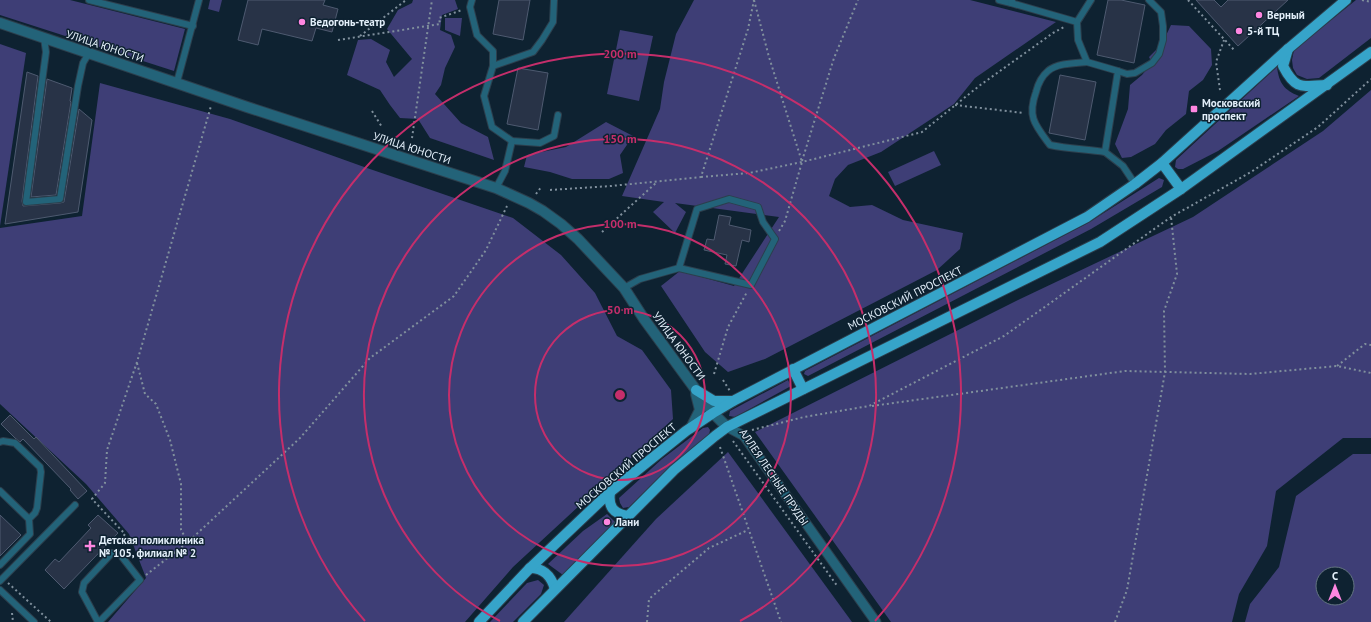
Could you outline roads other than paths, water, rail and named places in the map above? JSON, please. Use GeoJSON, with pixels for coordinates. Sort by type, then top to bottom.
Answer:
{"type":"FeatureCollection","features":[{"type":"Feature","properties":{"kind":"main road","name":"МОСКОВСКИЙ ПРОСПЕКТ"},"geometry":{"type":"LineString","coordinates":[[479,622],[530,568],[610,492],[691,428],[735,400],[1087,217],[1136,184],[1162,163],[1288,49],[1346,0]]}},
{"type":"Feature","properties":{"kind":"main road"},"geometry":{"type":"LineString","coordinates":[[1288,49],[1283,66],[1290,79],[1301,86],[1327,85]]}},
{"type":"Feature","properties":{"kind":"main road"},"geometry":{"type":"LineString","coordinates":[[523,622],[674,470],[715,436],[727,428],[803,389],[1100,242],[1181,189],[1371,52]]}},
{"type":"Feature","properties":{"kind":"main road"},"geometry":{"type":"LineString","coordinates":[[1162,163],[1181,189]]}},
{"type":"Feature","properties":{"kind":"main road"},"geometry":{"type":"LineString","coordinates":[[793,370],[803,389]]}},
{"type":"Feature","properties":{"kind":"main road"},"geometry":{"type":"LineString","coordinates":[[696,390],[714,401],[735,400]]}},
{"type":"Feature","properties":{"kind":"main road"},"geometry":{"type":"LineString","coordinates":[[610,492],[609,499],[612,509],[618,514],[627,516]]}},
{"type":"Feature","properties":{"kind":"main road"},"geometry":{"type":"LineString","coordinates":[[530,568],[538,568],[548,574],[553,581],[555,589]]}},
{"type":"Feature","properties":{"kind":"street","name":"УЛИЦА ЮНОСТИ"},"geometry":{"type":"LineString","coordinates":[[0,24],[496,188],[529,203],[561,224],[578,238],[624,288],[644,319],[696,390],[713,413],[727,428]]}},
{"type":"Feature","properties":{"kind":"street"},"geometry":{"type":"LineString","coordinates":[[691,428],[700,410],[696,390]]}},
{"type":"Feature","properties":{"kind":"street","name":"АЛЛЕЯ ЛЕСНЫЕ ПРУДЫ"},"geometry":{"type":"LineString","coordinates":[[727,428],[744,436],[876,622]]}},
{"type":"Feature","properties":{"kind":"lane"},"geometry":{"type":"LineString","coordinates":[[89,0],[109,2],[193,26]]}},
{"type":"Feature","properties":{"kind":"lane"},"geometry":{"type":"LineString","coordinates":[[177,82],[199,0]]}},
{"type":"Feature","properties":{"kind":"lane"},"geometry":{"type":"LineString","coordinates":[[472,0],[470,7],[477,35],[493,51],[493,66],[484,96],[492,127],[512,141],[540,143],[554,136],[558,115]]}},
{"type":"Feature","properties":{"kind":"lane"},"geometry":{"type":"LineString","coordinates":[[493,66],[533,52],[553,22],[554,0]]}},
{"type":"Feature","properties":{"kind":"lane"},"geometry":{"type":"LineString","coordinates":[[999,0],[1011,1],[1077,22]]}},
{"type":"Feature","properties":{"kind":"lane"},"geometry":{"type":"LineString","coordinates":[[1087,62],[1078,40],[1077,22],[1091,0]]}},
{"type":"Feature","properties":{"kind":"lane"},"geometry":{"type":"LineString","coordinates":[[1136,184],[1123,166],[1105,152],[1050,145],[1031,113],[1033,99],[1039,83],[1049,70],[1066,64],[1087,62],[1127,74],[1135,73],[1152,63],[1159,54],[1163,40],[1163,26],[1161,12],[1149,0]]}},
{"type":"Feature","properties":{"kind":"lane"},"geometry":{"type":"LineString","coordinates":[[44,38],[46,52],[26,202],[60,199],[78,86],[83,64],[89,53]]}},
{"type":"Feature","properties":{"kind":"lane"},"geometry":{"type":"LineString","coordinates":[[1105,152],[1118,71]]}},
{"type":"Feature","properties":{"kind":"lane"},"geometry":{"type":"LineString","coordinates":[[496,188],[505,171],[512,141]]}},
{"type":"Feature","properties":{"kind":"lane"},"geometry":{"type":"LineString","coordinates":[[624,288],[640,279],[679,268],[751,284],[775,238],[763,222],[758,207],[729,199],[697,210],[679,268]]}},
{"type":"Feature","properties":{"kind":"lane"},"geometry":{"type":"LineString","coordinates":[[0,442],[15,443],[40,467],[41,472],[37,508],[35,513],[29,519]]}},
{"type":"Feature","properties":{"kind":"lane"},"geometry":{"type":"LineString","coordinates":[[0,491],[29,519],[30,534],[0,566]]}},
{"type":"Feature","properties":{"kind":"lane"},"geometry":{"type":"LineString","coordinates":[[2,580],[75,505]]}},
{"type":"Feature","properties":{"kind":"lane"},"geometry":{"type":"LineString","coordinates":[[119,553],[140,580],[99,622],[82,592],[84,583],[112,554],[119,553]]}},
{"type":"Feature","properties":{"kind":"lane"},"geometry":{"type":"LineString","coordinates":[[0,590],[34,622]]}},
{"type":"Feature","properties":{"kind":"place","name":"Верный"},"geometry":{"type":"Point","coordinates":[1259,15]}},
{"type":"Feature","properties":{"kind":"place","name":"Ведогонь-театр"},"geometry":{"type":"Point","coordinates":[302,22]}},
{"type":"Feature","properties":{"kind":"place","name":"5-й ТЦ"},"geometry":{"type":"Point","coordinates":[1239,31]}},
{"type":"Feature","properties":{"kind":"place","name":"Московский проспект"},"geometry":{"type":"Point","coordinates":[1194,109]}},
{"type":"Feature","properties":{"kind":"place","name":"Лани"},"geometry":{"type":"Point","coordinates":[607,522]}},
{"type":"Feature","properties":{"kind":"place","name":"Детская поликлиника № 105, филиал № 2"},"geometry":{"type":"Point","coordinates":[90,546]}}]}
